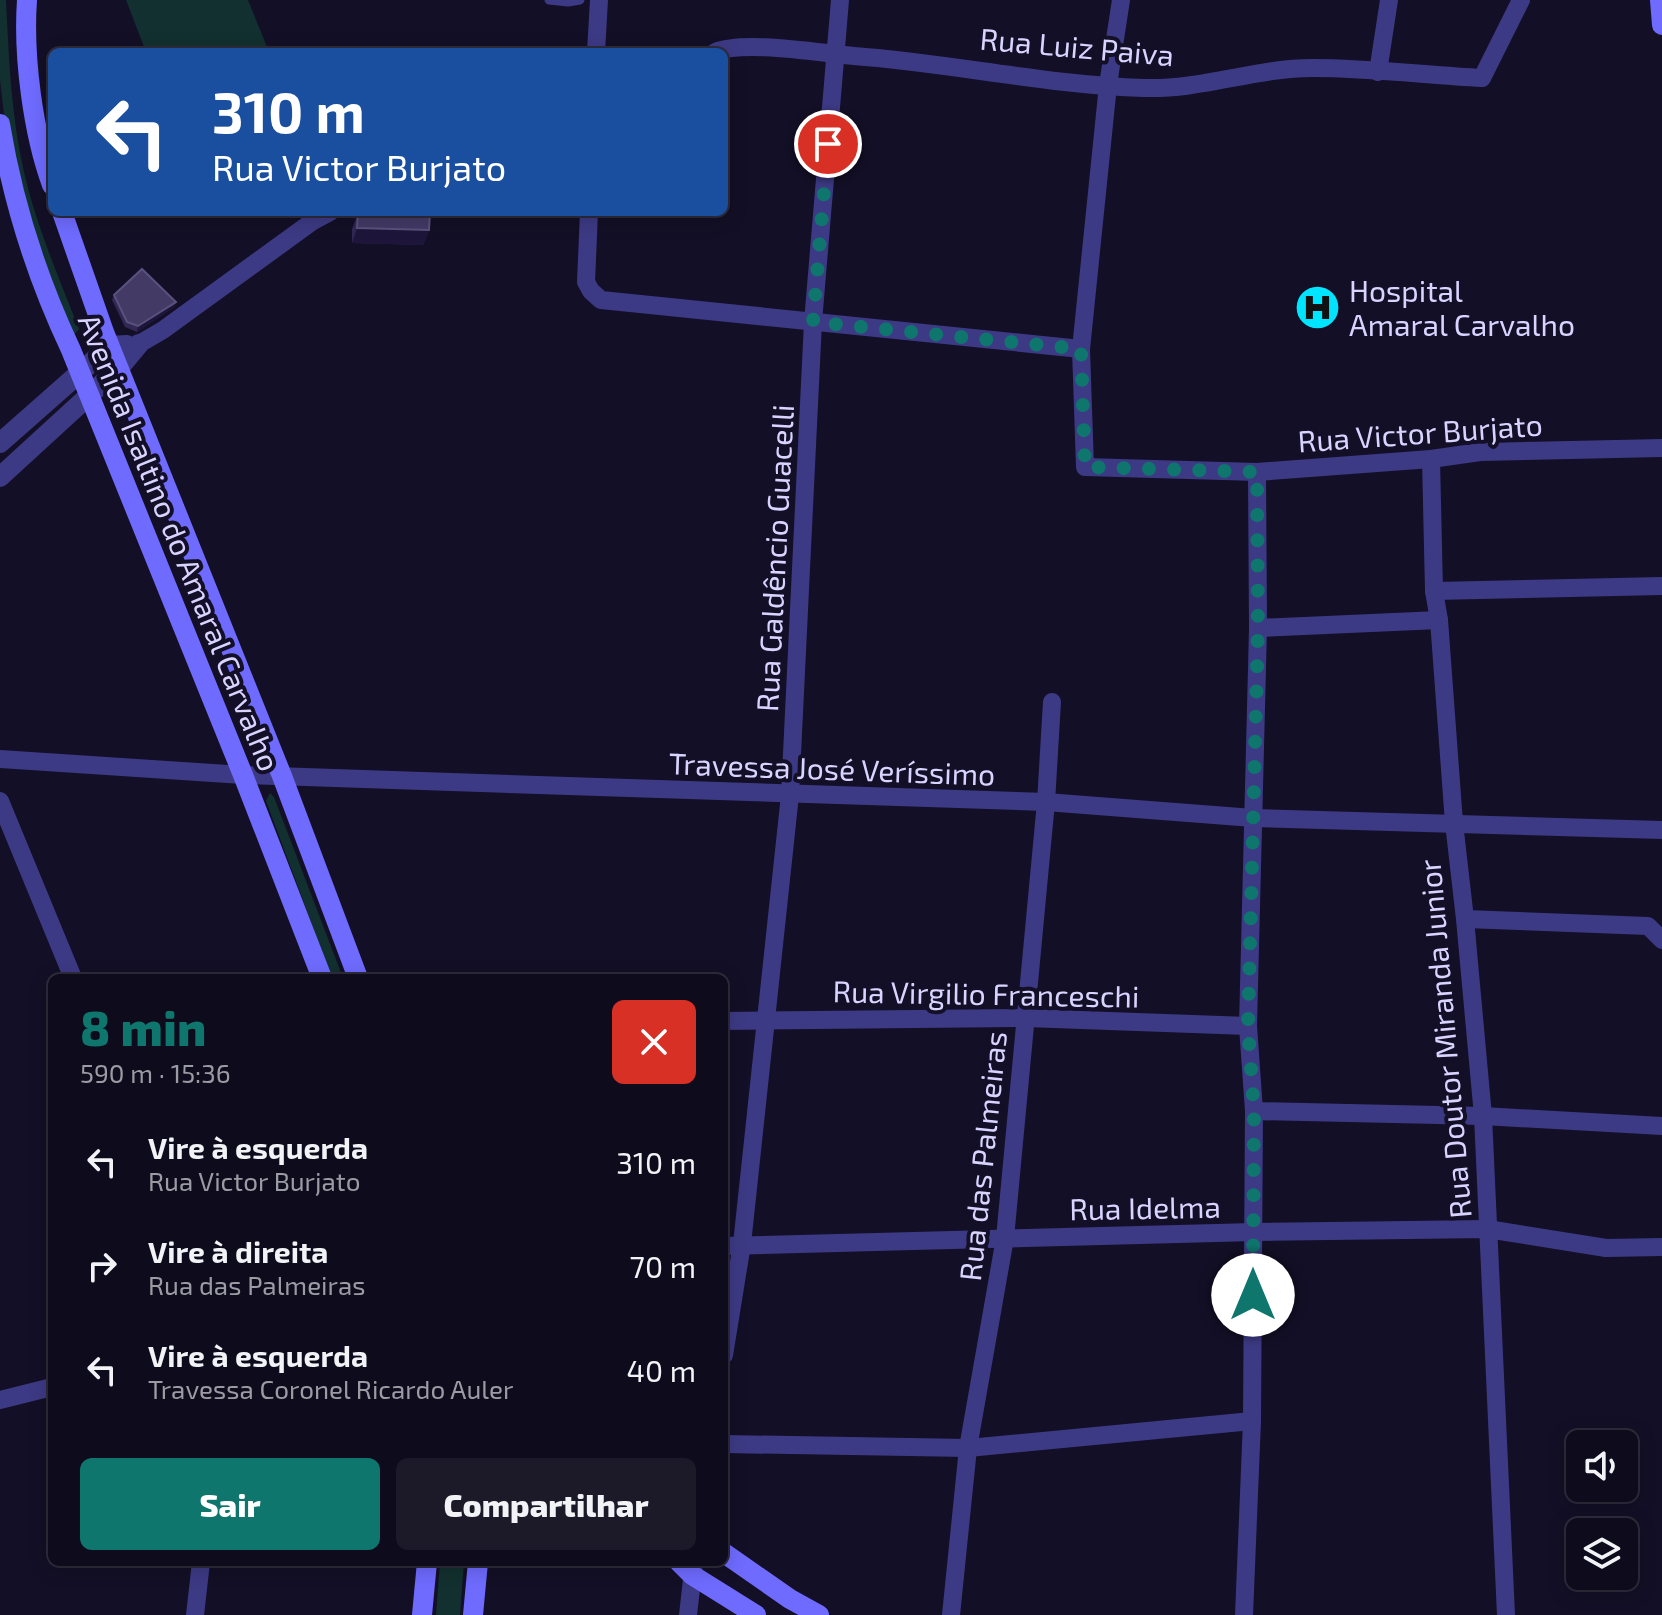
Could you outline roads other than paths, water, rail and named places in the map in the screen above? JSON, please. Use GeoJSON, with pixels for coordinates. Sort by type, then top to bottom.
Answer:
{"type":"FeatureCollection","features":[{"type":"Feature","properties":{"kind":"main road"},"geometry":{"type":"LineString","coordinates":[[27,0],[34,114],[40,151],[48,174]]}},
{"type":"Feature","properties":{"kind":"main road"},"geometry":{"type":"LineString","coordinates":[[1660,0],[1662,25]]}},
{"type":"Feature","properties":{"kind":"main road","name":"Avenida Isaltino do Amaral Carvalho"},"geometry":{"type":"LineString","coordinates":[[0,124],[10,181],[46,298],[80,373],[320,974]]}},
{"type":"Feature","properties":{"kind":"main road","name":"Avenida Isaltino do Amaral Carvalho"},"geometry":{"type":"LineString","coordinates":[[63,216],[110,346],[282,776],[356,974]]}},
{"type":"Feature","properties":{"kind":"main road"},"geometry":{"type":"LineString","coordinates":[[728,1556],[790,1599],[819,1615]]}},
{"type":"Feature","properties":{"kind":"main road"},"geometry":{"type":"LineString","coordinates":[[422,1615],[427,1566]]}},
{"type":"Feature","properties":{"kind":"main road"},"geometry":{"type":"LineString","coordinates":[[473,1615],[478,1566]]}},
{"type":"Feature","properties":{"kind":"main road"},"geometry":{"type":"LineString","coordinates":[[688,1566],[756,1615]]}},
{"type":"Feature","properties":{"kind":"street"},"geometry":{"type":"LineString","coordinates":[[596,48],[599,0]]}},
{"type":"Feature","properties":{"kind":"street","name":"Rua Galdêncio Guacelli"},"geometry":{"type":"LineString","coordinates":[[728,1306],[733,1245],[768,1020],[790,795],[813,322],[840,0]]}},
{"type":"Feature","properties":{"kind":"street"},"geometry":{"type":"LineString","coordinates":[[589,216],[586,282],[601,300],[1081,349],[1108,85],[1121,0]]}},
{"type":"Feature","properties":{"kind":"street"},"geometry":{"type":"LineString","coordinates":[[1378,72],[1389,0]]}},
{"type":"Feature","properties":{"kind":"street","name":"Rua Luiz Paiva"},"geometry":{"type":"LineString","coordinates":[[728,49],[917,61],[1146,88],[1210,84],[1310,68],[1482,78],[1521,0]]}},
{"type":"Feature","properties":{"kind":"street"},"geometry":{"type":"LineString","coordinates":[[0,477],[119,368],[139,344],[322,216]]}},
{"type":"Feature","properties":{"kind":"street"},"geometry":{"type":"LineString","coordinates":[[0,443],[110,346],[139,344]]}},
{"type":"Feature","properties":{"kind":"street","name":"Rua Victor Burjato"},"geometry":{"type":"LineString","coordinates":[[1081,349],[1085,467],[1257,472],[1431,459],[1480,452],[1662,448]]}},
{"type":"Feature","properties":{"kind":"street","name":"Rua Doutor Miranda Junior"},"geometry":{"type":"LineString","coordinates":[[1431,459],[1434,591],[1483,1116],[1506,1615]]}},
{"type":"Feature","properties":{"kind":"street"},"geometry":{"type":"LineString","coordinates":[[1244,1615],[1252,1421],[1254,1111],[1248,1026],[1258,628],[1257,472]]}},
{"type":"Feature","properties":{"kind":"street"},"geometry":{"type":"LineString","coordinates":[[1434,591],[1662,586]]}},
{"type":"Feature","properties":{"kind":"street"},"geometry":{"type":"LineString","coordinates":[[1258,628],[1439,620]]}},
{"type":"Feature","properties":{"kind":"street","name":"Rua das Palmeiras"},"geometry":{"type":"LineString","coordinates":[[951,1615],[968,1448],[1005,1238],[1046,802],[1052,702]]}},
{"type":"Feature","properties":{"kind":"street","name":"Travessa José Veríssimo"},"geometry":{"type":"LineString","coordinates":[[0,759],[243,775],[1046,802],[1253,818],[1662,830]]}},
{"type":"Feature","properties":{"kind":"street"},"geometry":{"type":"LineString","coordinates":[[0,801],[71,974]]}},
{"type":"Feature","properties":{"kind":"street"},"geometry":{"type":"LineString","coordinates":[[1465,919],[1648,926],[1662,940]]}},
{"type":"Feature","properties":{"kind":"street","name":"Rua Virgilio Franceschi"},"geometry":{"type":"LineString","coordinates":[[728,1021],[1026,1018],[1248,1026]]}},
{"type":"Feature","properties":{"kind":"street"},"geometry":{"type":"LineString","coordinates":[[1254,1111],[1483,1116],[1662,1126]]}},
{"type":"Feature","properties":{"kind":"street","name":"Rua Idelma"},"geometry":{"type":"LineString","coordinates":[[733,1245],[1487,1229],[1606,1248],[1662,1247]]}},
{"type":"Feature","properties":{"kind":"street"},"geometry":{"type":"LineString","coordinates":[[0,1400],[48,1388]]}},
{"type":"Feature","properties":{"kind":"street"},"geometry":{"type":"LineString","coordinates":[[728,1444],[968,1448],[1252,1421]]}},
{"type":"Feature","properties":{"kind":"street"},"geometry":{"type":"LineString","coordinates":[[195,1615],[201,1566]]}},
{"type":"Feature","properties":{"kind":"street"},"geometry":{"type":"LineString","coordinates":[[688,1566],[688,1615]]}},
{"type":"Feature","properties":{"kind":"lane"},"geometry":{"type":"LineString","coordinates":[[549,0],[580,0]]}},
{"type":"Feature","properties":{"kind":"place","name":"Hospital Amaral Carvalho"},"geometry":{"type":"Point","coordinates":[1318,307]}}]}
